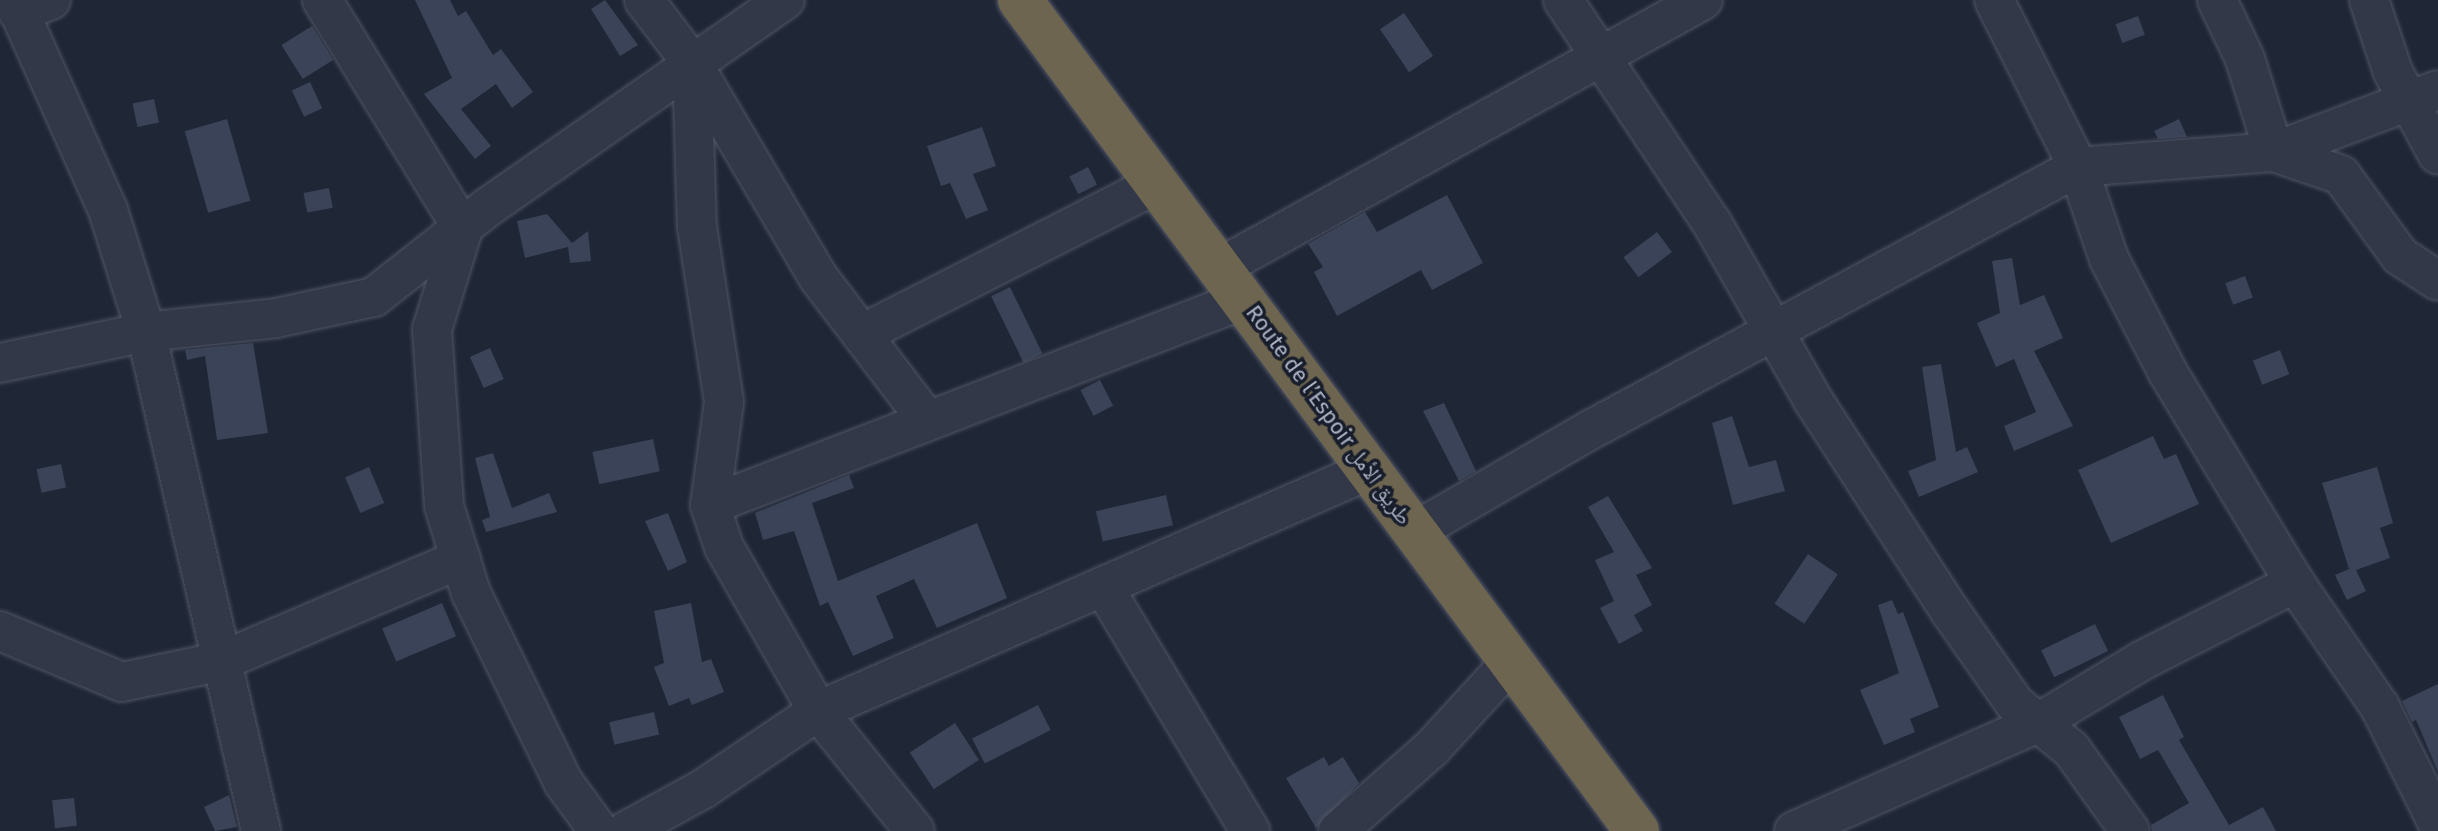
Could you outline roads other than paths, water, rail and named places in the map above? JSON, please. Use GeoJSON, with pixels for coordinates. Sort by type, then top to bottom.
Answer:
{"type":"FeatureCollection","features":[{"type":"Feature","properties":{"kind":"highway","name":"Route de l’Espoir طريق الأمل"},"geometry":{"type":"LineString","coordinates":[[1020,0],[1637,831]]}},
{"type":"Feature","properties":{"kind":"street"},"geometry":{"type":"LineString","coordinates":[[322,0],[463,229],[432,329],[444,506],[471,593],[563,782],[599,831]]}},
{"type":"Feature","properties":{"kind":"street"},"geometry":{"type":"LineString","coordinates":[[644,0],[692,63],[818,277],[927,420]]}},
{"type":"Feature","properties":{"kind":"street"},"geometry":{"type":"LineString","coordinates":[[0,363],[146,332],[276,318],[374,297],[692,63],[785,0]]}},
{"type":"Feature","properties":{"kind":"street"},"geometry":{"type":"LineString","coordinates":[[1563,0],[1602,54],[1712,223],[1773,330],[1950,611],[2015,704],[2071,749],[2130,831]]}},
{"type":"Feature","properties":{"kind":"street"},"geometry":{"type":"LineString","coordinates":[[710,505],[927,420],[1232,284],[1602,54],[1703,0]]}},
{"type":"Feature","properties":{"kind":"street"},"geometry":{"type":"LineString","coordinates":[[1994,0],[2078,167],[2109,259],[2160,357],[2295,583],[2380,707],[2438,824]]}},
{"type":"Feature","properties":{"kind":"street"},"geometry":{"type":"LineString","coordinates":[[2217,0],[2245,59],[2274,152]]}},
{"type":"Feature","properties":{"kind":"street"},"geometry":{"type":"LineString","coordinates":[[2369,0],[2423,96],[2438,155]]}},
{"type":"Feature","properties":{"kind":"street"},"geometry":{"type":"LineString","coordinates":[[28,3],[108,210],[146,332],[219,662],[261,831]]}},
{"type":"Feature","properties":{"kind":"street"},"geometry":{"type":"LineString","coordinates":[[692,63],[697,227],[724,402],[710,505],[724,547],[818,711],[915,831]]}},
{"type":"Feature","properties":{"kind":"street"},"geometry":{"type":"LineString","coordinates":[[1414,532],[1773,330],[2078,167],[2274,152],[2423,96]]}},
{"type":"Feature","properties":{"kind":"street"},"geometry":{"type":"LineString","coordinates":[[2274,152],[2341,175],[2400,256],[2438,281]]}},
{"type":"Feature","properties":{"kind":"street"},"geometry":{"type":"LineString","coordinates":[[862,334],[1158,183]]}},
{"type":"Feature","properties":{"kind":"street"},"geometry":{"type":"LineString","coordinates":[[626,831],[703,789],[818,711],[1369,470]]}},
{"type":"Feature","properties":{"kind":"street"},"geometry":{"type":"LineString","coordinates":[[0,631],[122,682],[219,662],[461,559]]}},
{"type":"Feature","properties":{"kind":"street"},"geometry":{"type":"LineString","coordinates":[[1794,831],[2038,723],[2141,661],[2295,583]]}},
{"type":"Feature","properties":{"kind":"street"},"geometry":{"type":"LineString","coordinates":[[1103,586],[1250,831]]}},
{"type":"Feature","properties":{"kind":"street"},"geometry":{"type":"LineString","coordinates":[[1338,831],[1432,748],[1510,663]]}}]}
